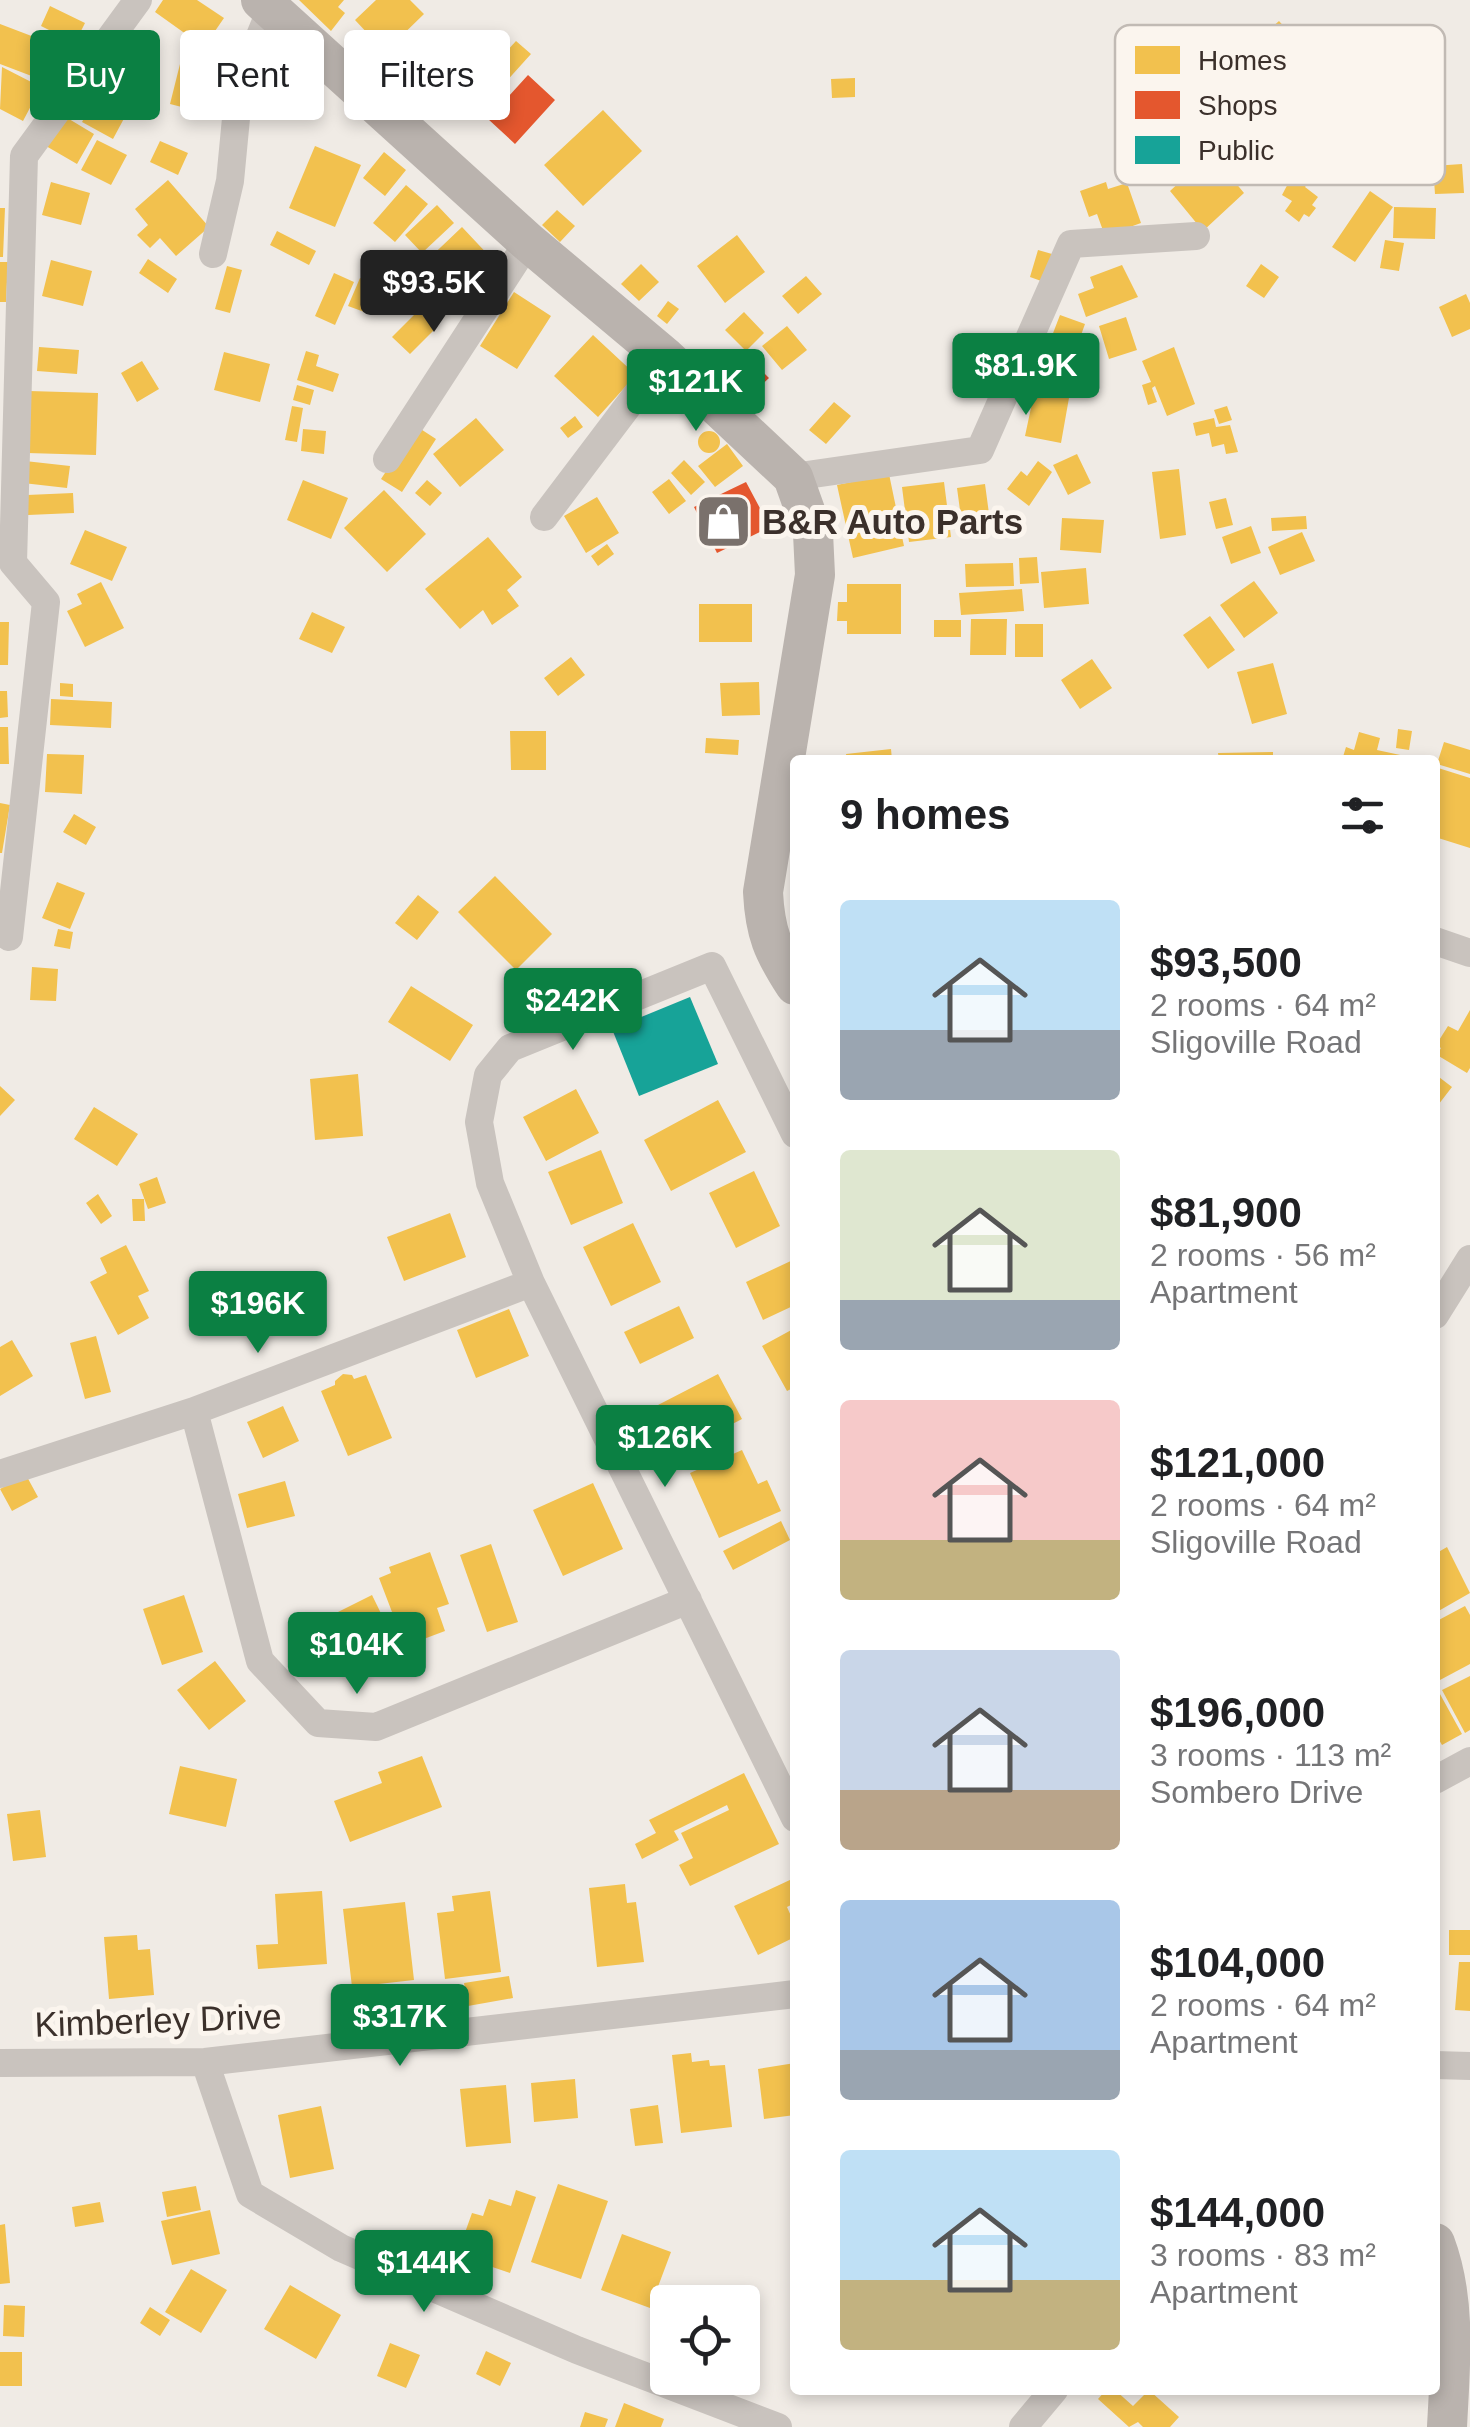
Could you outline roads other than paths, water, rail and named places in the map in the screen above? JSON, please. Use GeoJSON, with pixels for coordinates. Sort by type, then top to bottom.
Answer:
{"type":"FeatureCollection","features":[{"type":"Feature","properties":{"kind":"street"},"geometry":{"type":"LineString","coordinates":[[9,937],[46,602],[13,563],[24,156],[138,0]]}},
{"type":"Feature","properties":{"kind":"street"},"geometry":{"type":"LineString","coordinates":[[213,254],[230,181],[239,87],[266,4],[528,242],[666,357],[793,477],[813,533],[815,575],[762,892],[772,948],[790,977]]}},
{"type":"Feature","properties":{"kind":"street"},"geometry":{"type":"LineString","coordinates":[[793,477],[980,450],[1071,244],[1196,236]]}},
{"type":"Feature","properties":{"kind":"street"},"geometry":{"type":"LineString","coordinates":[[387,459],[528,242]]}},
{"type":"Feature","properties":{"kind":"street"},"geometry":{"type":"LineString","coordinates":[[544,517],[666,357]]}},
{"type":"Feature","properties":{"kind":"street"},"geometry":{"type":"LineString","coordinates":[[1440,943],[1470,953]]}},
{"type":"Feature","properties":{"kind":"street"},"geometry":{"type":"LineString","coordinates":[[790,1124],[712,966],[510,1048],[488,1075],[479,1122],[490,1183],[531,1282],[790,1808]]}},
{"type":"Feature","properties":{"kind":"street"},"geometry":{"type":"LineString","coordinates":[[1440,1308],[1470,1259]]}},
{"type":"Feature","properties":{"kind":"street"},"geometry":{"type":"LineString","coordinates":[[0,1474],[194,1411],[531,1282]]}},
{"type":"Feature","properties":{"kind":"street"},"geometry":{"type":"LineString","coordinates":[[194,1411],[260,1661],[318,1723],[376,1727],[688,1600]]}},
{"type":"Feature","properties":{"kind":"street"},"geometry":{"type":"LineString","coordinates":[[1440,1777],[1470,1761]]}},
{"type":"Feature","properties":{"kind":"street","name":"Kimberley Drive"},"geometry":{"type":"LineString","coordinates":[[0,2064],[205,2062],[790,1995]]}},
{"type":"Feature","properties":{"kind":"street"},"geometry":{"type":"LineString","coordinates":[[205,2062],[250,2194],[341,2248],[576,2350],[778,2427]]}},
{"type":"Feature","properties":{"kind":"street"},"geometry":{"type":"LineString","coordinates":[[1440,2065],[1470,2066]]}},
{"type":"Feature","properties":{"kind":"street"},"geometry":{"type":"LineString","coordinates":[[1440,2256],[1460,2339],[1447,2427]]}},
{"type":"Feature","properties":{"kind":"street"},"geometry":{"type":"LineString","coordinates":[[1023,2427],[1050,2395]]}},
{"type":"Feature","properties":{"kind":"place","name":"B&R Auto Parts"},"geometry":{"type":"Point","coordinates":[723,521]}}]}
